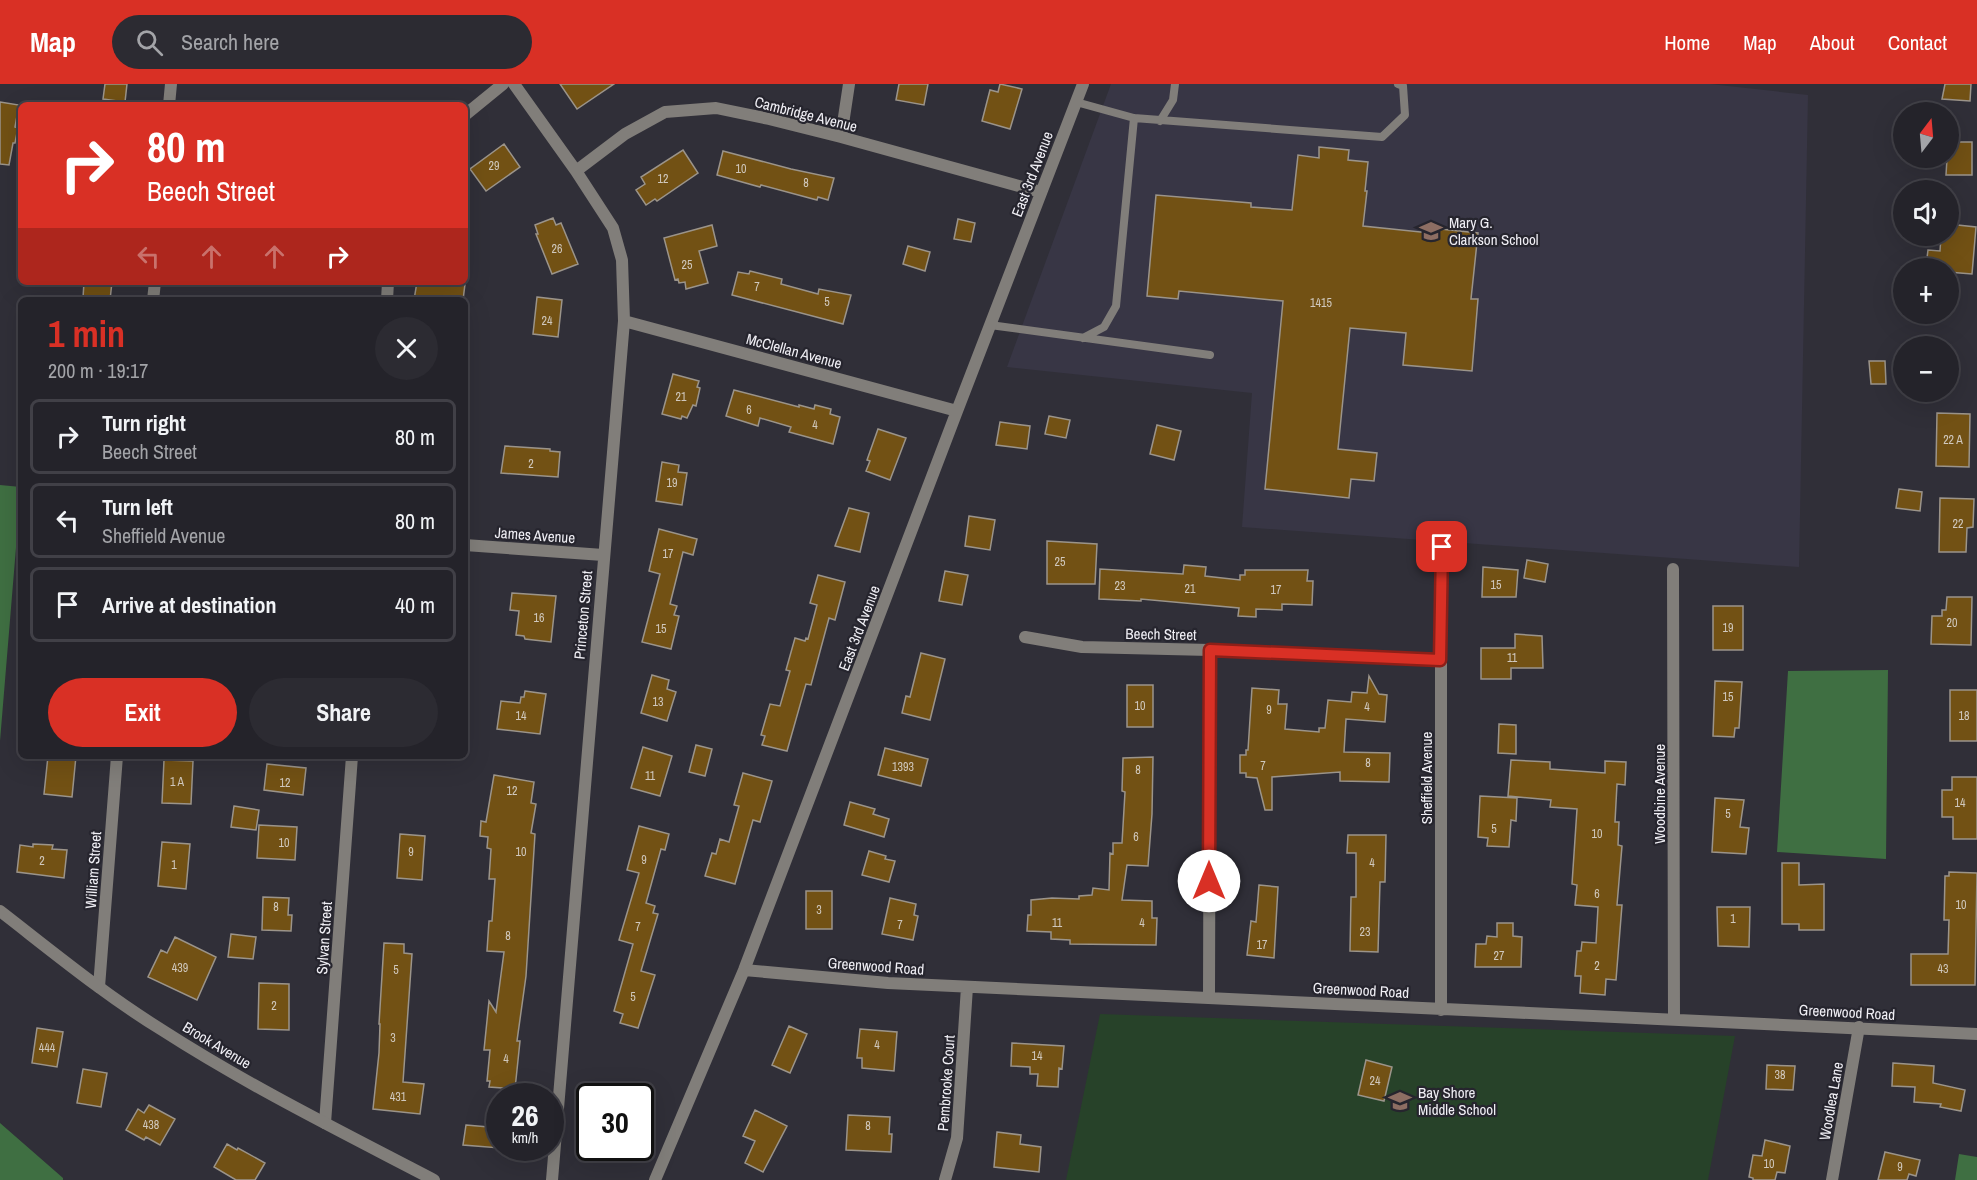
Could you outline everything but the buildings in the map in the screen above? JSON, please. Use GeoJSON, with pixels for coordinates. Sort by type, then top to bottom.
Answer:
{"type":"FeatureCollection","features":[{"type":"Feature","properties":{"kind":"street"},"geometry":{"type":"LineString","coordinates":[[169,102],[171,84]]}},
{"type":"Feature","properties":{"kind":"street"},"geometry":{"type":"LineString","coordinates":[[468,113],[503,84]]}},
{"type":"Feature","properties":{"kind":"street","name":"Princeton Street"},"geometry":{"type":"LineString","coordinates":[[514,84],[576,171],[613,228],[622,260],[624,321],[552,1180]]}},
{"type":"Feature","properties":{"kind":"street"},"geometry":{"type":"LineString","coordinates":[[841,137],[849,84]]}},
{"type":"Feature","properties":{"kind":"street","name":"East 3rd Avenue"},"geometry":{"type":"LineString","coordinates":[[655,1180],[744,970],[1083,84]]}},
{"type":"Feature","properties":{"kind":"street","name":"Cambridge Avenue"},"geometry":{"type":"LineString","coordinates":[[576,171],[625,134],[665,112],[716,108],[841,137],[1041,192]]}},
{"type":"Feature","properties":{"kind":"street","name":"McClellan Avenue"},"geometry":{"type":"LineString","coordinates":[[624,321],[957,411]]}},
{"type":"Feature","properties":{"kind":"street","name":"James Avenue"},"geometry":{"type":"LineString","coordinates":[[468,545],[603,555]]}},
{"type":"Feature","properties":{"kind":"street","name":"Sheffield Avenue"},"geometry":{"type":"LineString","coordinates":[[1441,1010],[1442,547]]}},
{"type":"Feature","properties":{"kind":"street","name":"Woodbine Avenue"},"geometry":{"type":"LineString","coordinates":[[1673,569],[1674,1019]]}},
{"type":"Feature","properties":{"kind":"street","name":"Beech Street"},"geometry":{"type":"LineString","coordinates":[[1025,637],[1082,647],[1440,660]]}},
{"type":"Feature","properties":{"kind":"street"},"geometry":{"type":"LineString","coordinates":[[1209,997],[1210,650]]}},
{"type":"Feature","properties":{"kind":"street","name":"William Street"},"geometry":{"type":"LineString","coordinates":[[99,987],[117,759]]}},
{"type":"Feature","properties":{"kind":"street","name":"Sylvan Street"},"geometry":{"type":"LineString","coordinates":[[325,1123],[352,759]]}},
{"type":"Feature","properties":{"kind":"street","name":"Brook Avenue"},"geometry":{"type":"LineString","coordinates":[[0,911],[99,987],[160,1030],[235,1074],[434,1180]]}},
{"type":"Feature","properties":{"kind":"street","name":"Greenwood Road"},"geometry":{"type":"LineString","coordinates":[[744,970],[888,983],[1977,1034]]}},
{"type":"Feature","properties":{"kind":"street","name":"Pembrooke Court"},"geometry":{"type":"LineString","coordinates":[[945,1180],[957,1138],[967,987]]}},
{"type":"Feature","properties":{"kind":"street","name":"Woodlea Lane"},"geometry":{"type":"LineString","coordinates":[[1832,1180],[1859,1027]]}},
{"type":"Feature","properties":{"kind":"lane"},"geometry":{"type":"LineString","coordinates":[[1160,121],[1173,100],[1175,84]]}},
{"type":"Feature","properties":{"kind":"lane"},"geometry":{"type":"LineString","coordinates":[[1076,102],[1134,118],[1160,121],[1382,137],[1405,115],[1403,86],[1398,84]]}},
{"type":"Feature","properties":{"kind":"lane"},"geometry":{"type":"LineString","coordinates":[[1083,338],[1104,327],[1116,306],[1134,118]]}},
{"type":"Feature","properties":{"kind":"lane"},"geometry":{"type":"LineString","coordinates":[[990,326],[1210,355]]}},
{"type":"Feature","properties":{"kind":"shaded area","name":"Mary G. Clarkson School"},"geometry":{"type":"Polygon","coordinates":[[[1111,84],[1710,84],[1808,95],[1799,567],[1242,527],[1252,393],[1007,367],[1111,84]]]}},
{"type":"Feature","properties":{"kind":"green space"},"geometry":{"type":"Polygon","coordinates":[[[0,485],[18,487],[18,523],[0,741],[0,485]]]}},
{"type":"Feature","properties":{"kind":"green space"},"geometry":{"type":"Polygon","coordinates":[[[1888,670],[1886,859],[1777,852],[1788,671],[1888,670]]]}},
{"type":"Feature","properties":{"kind":"green space","name":"Bay Shore Middle School"},"geometry":{"type":"Polygon","coordinates":[[[1100,1014],[1735,1036],[1708,1180],[1066,1180],[1100,1014]]]}},
{"type":"Feature","properties":{"kind":"green space"},"geometry":{"type":"Polygon","coordinates":[[[0,1123],[63,1178],[63,1180],[0,1180],[0,1123]]]}},
{"type":"Feature","properties":{"kind":"green space"},"geometry":{"type":"Polygon","coordinates":[[[1959,1154],[1977,1157],[1977,1180],[1955,1180],[1959,1154]]]}},
{"type":"Feature","properties":{"kind":"place","name":"Mary G. Clarkson School"},"geometry":{"type":"Point","coordinates":[1431,231]}},
{"type":"Feature","properties":{"kind":"place","name":"Bay Shore Middle School"},"geometry":{"type":"Point","coordinates":[1400,1101]}},
{"type":"Feature","properties":{"kind":"route"},"geometry":{"type":"LineString","coordinates":[[1209,881],[1210,650],[1440,660],[1442,547]]}}]}
